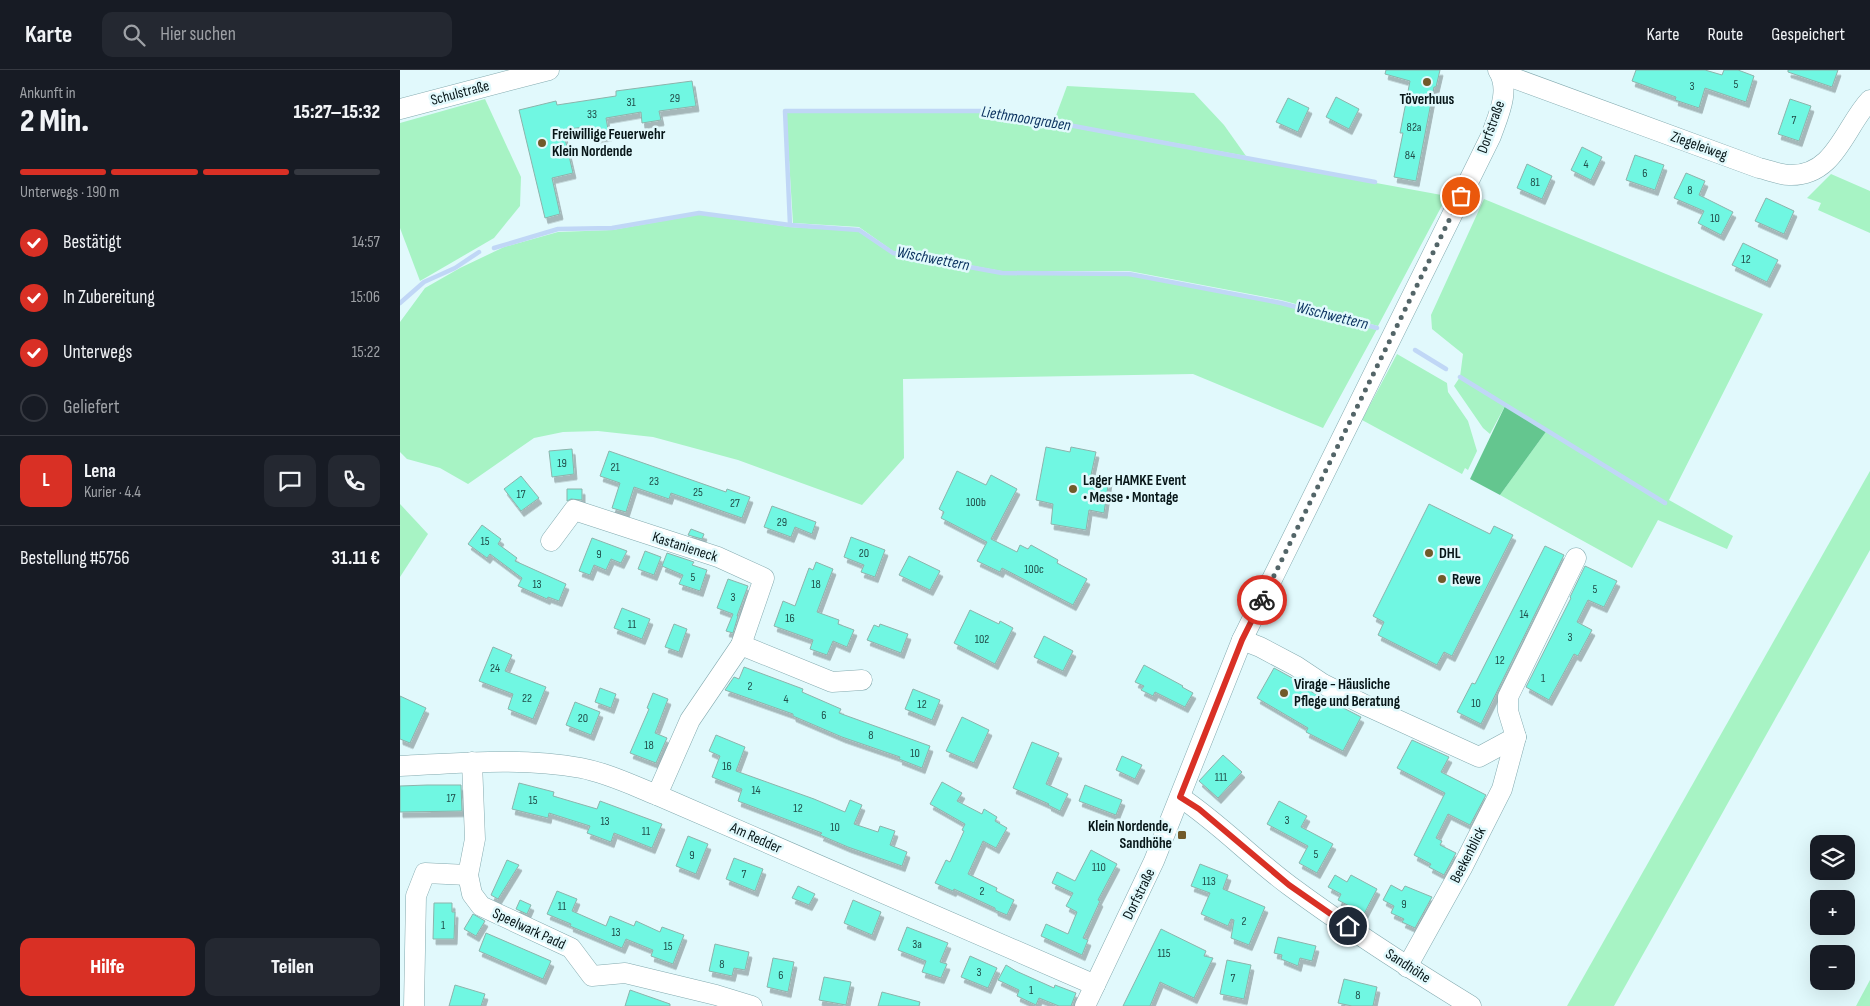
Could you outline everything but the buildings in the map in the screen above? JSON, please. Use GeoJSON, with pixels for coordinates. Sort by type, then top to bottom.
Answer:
{"type":"FeatureCollection","features":[{"type":"Feature","properties":{"kind":"street","name":"Schulstraße"},"geometry":{"type":"LineString","coordinates":[[400,109],[548,70]]}},
{"type":"Feature","properties":{"kind":"street","name":"Ziegeleiweg"},"geometry":{"type":"LineString","coordinates":[[1509,73],[1759,168],[1790,175],[1809,171],[1823,165],[1833,154],[1870,100]]}},
{"type":"Feature","properties":{"kind":"street","name":"Dorfstraße"},"geometry":{"type":"LineString","coordinates":[[1085,1006],[1154,861],[1242,640],[1491,136],[1501,110],[1509,73]]}},
{"type":"Feature","properties":{"kind":"street","name":"Kastanieneck"},"geometry":{"type":"LineString","coordinates":[[551,541],[574,510],[718,557],[764,578],[741,646],[690,720],[657,795]]}},
{"type":"Feature","properties":{"kind":"street"},"geometry":{"type":"LineString","coordinates":[[1242,640],[1260,647],[1296,666],[1323,684],[1367,706],[1480,757],[1516,737],[1508,711],[1508,697],[1576,558]]}},
{"type":"Feature","properties":{"kind":"street"},"geometry":{"type":"LineString","coordinates":[[741,646],[832,682],[862,680]]}},
{"type":"Feature","properties":{"kind":"street","name":"Beekenblick"},"geometry":{"type":"LineString","coordinates":[[1407,967],[1462,868],[1502,789],[1516,737]]}},
{"type":"Feature","properties":{"kind":"street","name":"Am Redder"},"geometry":{"type":"LineString","coordinates":[[400,766],[472,762],[530,762],[582,768],[657,795],[1095,985]]}},
{"type":"Feature","properties":{"kind":"street","name":"Speelwark Padd"},"geometry":{"type":"LineString","coordinates":[[472,762],[476,839],[468,875],[472,894],[481,906],[571,948],[592,976],[625,973],[716,995],[752,1006]]}},
{"type":"Feature","properties":{"kind":"street","name":"Sandhöhe"},"geometry":{"type":"LineString","coordinates":[[1180,797],[1199,809],[1289,885],[1407,967],[1471,1006]]}},
{"type":"Feature","properties":{"kind":"street"},"geometry":{"type":"LineString","coordinates":[[414,1006],[416,896],[425,873],[468,875]]}},
{"type":"Feature","properties":{"kind":"green space"},"geometry":{"type":"Polygon","coordinates":[[[1067,86],[1194,93],[1224,125],[1246,156],[1054,121],[1067,86]]]}},
{"type":"Feature","properties":{"kind":"green space"},"geometry":{"type":"Polygon","coordinates":[[[485,99],[521,177],[520,206],[494,238],[420,281],[400,228],[400,123],[485,99]]]}},
{"type":"Feature","properties":{"kind":"green space"},"geometry":{"type":"Polygon","coordinates":[[[786,113],[994,113],[1447,196],[1378,326],[1281,300],[1129,271],[1001,271],[893,251],[859,227],[793,223],[786,113]]]}},
{"type":"Feature","properties":{"kind":"green space"},"geometry":{"type":"Polygon","coordinates":[[[1831,174],[1870,191],[1870,233],[1818,210],[1821,203],[1807,198],[1831,174]]]}},
{"type":"Feature","properties":{"kind":"green space"},"geometry":{"type":"Polygon","coordinates":[[[1484,199],[1763,314],[1669,500],[1733,536],[1727,549],[1658,520],[1632,568],[1500,495],[1548,429],[1506,404],[1490,434],[1483,428],[1454,386],[1460,377],[1463,354],[1432,329],[1431,315],[1484,199]]]}},
{"type":"Feature","properties":{"kind":"green space"},"geometry":{"type":"Polygon","coordinates":[[[701,214],[790,227],[858,231],[892,254],[1001,274],[1128,275],[1280,304],[1377,329],[1323,428],[1193,374],[903,379],[904,458],[862,505],[738,460],[653,437],[598,431],[563,432],[534,438],[468,484],[440,468],[407,459],[400,452],[400,322],[425,288],[460,268],[504,247],[558,232],[612,230],[701,214]]]}},
{"type":"Feature","properties":{"kind":"green space"},"geometry":{"type":"Polygon","coordinates":[[[1397,354],[1447,383],[1448,392],[1468,421],[1477,451],[1468,470],[1465,468],[1462,474],[1362,420],[1397,354]]]}},
{"type":"Feature","properties":{"kind":"green space"},"geometry":{"type":"Polygon","coordinates":[[[1506,404],[1548,429],[1500,495],[1470,479],[1506,404]]]}},
{"type":"Feature","properties":{"kind":"green space"},"geometry":{"type":"Polygon","coordinates":[[[1870,471],[1870,550],[1614,1006],[1567,1006],[1870,471]]]}},
{"type":"Feature","properties":{"kind":"green space"},"geometry":{"type":"Polygon","coordinates":[[[400,504],[428,534],[400,577],[400,504]]]}},
{"type":"Feature","properties":{"kind":"green space"},"geometry":{"type":"Polygon","coordinates":[[[1870,980],[1870,1006],[1856,1006],[1870,980]]]}},
{"type":"Feature","properties":{"kind":"waterway","name":"Liethmoorgraben"},"geometry":{"type":"LineString","coordinates":[[790,225],[785,111],[993,111],[1375,182]]}},
{"type":"Feature","properties":{"kind":"waterway","name":"Wischwettern"},"geometry":{"type":"LineString","coordinates":[[494,248],[558,229],[612,228],[699,213],[790,225],[859,230],[893,253],[1002,273],[1129,274],[1281,303],[1377,328]]}},
{"type":"Feature","properties":{"kind":"waterway","name":"Wischwettern"},"geometry":{"type":"LineString","coordinates":[[400,303],[424,282],[455,268],[479,252]]}},
{"type":"Feature","properties":{"kind":"waterway","name":"Wischwettern"},"geometry":{"type":"LineString","coordinates":[[1415,350],[1446,369]]}},
{"type":"Feature","properties":{"kind":"waterway","name":"Wischwettern"},"geometry":{"type":"LineString","coordinates":[[1460,377],[1665,503]]}},
{"type":"Feature","properties":{"kind":"way so far"},"geometry":{"type":"LineString","coordinates":[[1262,600],[1461,196]]}},
{"type":"Feature","properties":{"kind":"place","name":"Töverhuus"},"geometry":{"type":"Point","coordinates":[1427,82]}},
{"type":"Feature","properties":{"kind":"place","name":"Freiwillige Feuerwehr Klein Nordende"},"geometry":{"type":"Point","coordinates":[542,143]}},
{"type":"Feature","properties":{"kind":"place","name":"Lager HAMKE Event • Messe • Montage"},"geometry":{"type":"Point","coordinates":[1073,489]}},
{"type":"Feature","properties":{"kind":"place","name":"DHL"},"geometry":{"type":"Point","coordinates":[1429,553]}},
{"type":"Feature","properties":{"kind":"place","name":"Rewe"},"geometry":{"type":"Point","coordinates":[1442,579]}},
{"type":"Feature","properties":{"kind":"place","name":"Virage - Häusliche Pflege und Beratung"},"geometry":{"type":"Point","coordinates":[1284,693]}},
{"type":"Feature","properties":{"kind":"place","name":"Klein Nordende, Sandhöhe"},"geometry":{"type":"Point","coordinates":[1182,835]}},
{"type":"Feature","properties":{"kind":"route"},"geometry":{"type":"LineString","coordinates":[[1262,600],[1242,640],[1180,797],[1199,809],[1289,885],[1348,926]]}}]}
